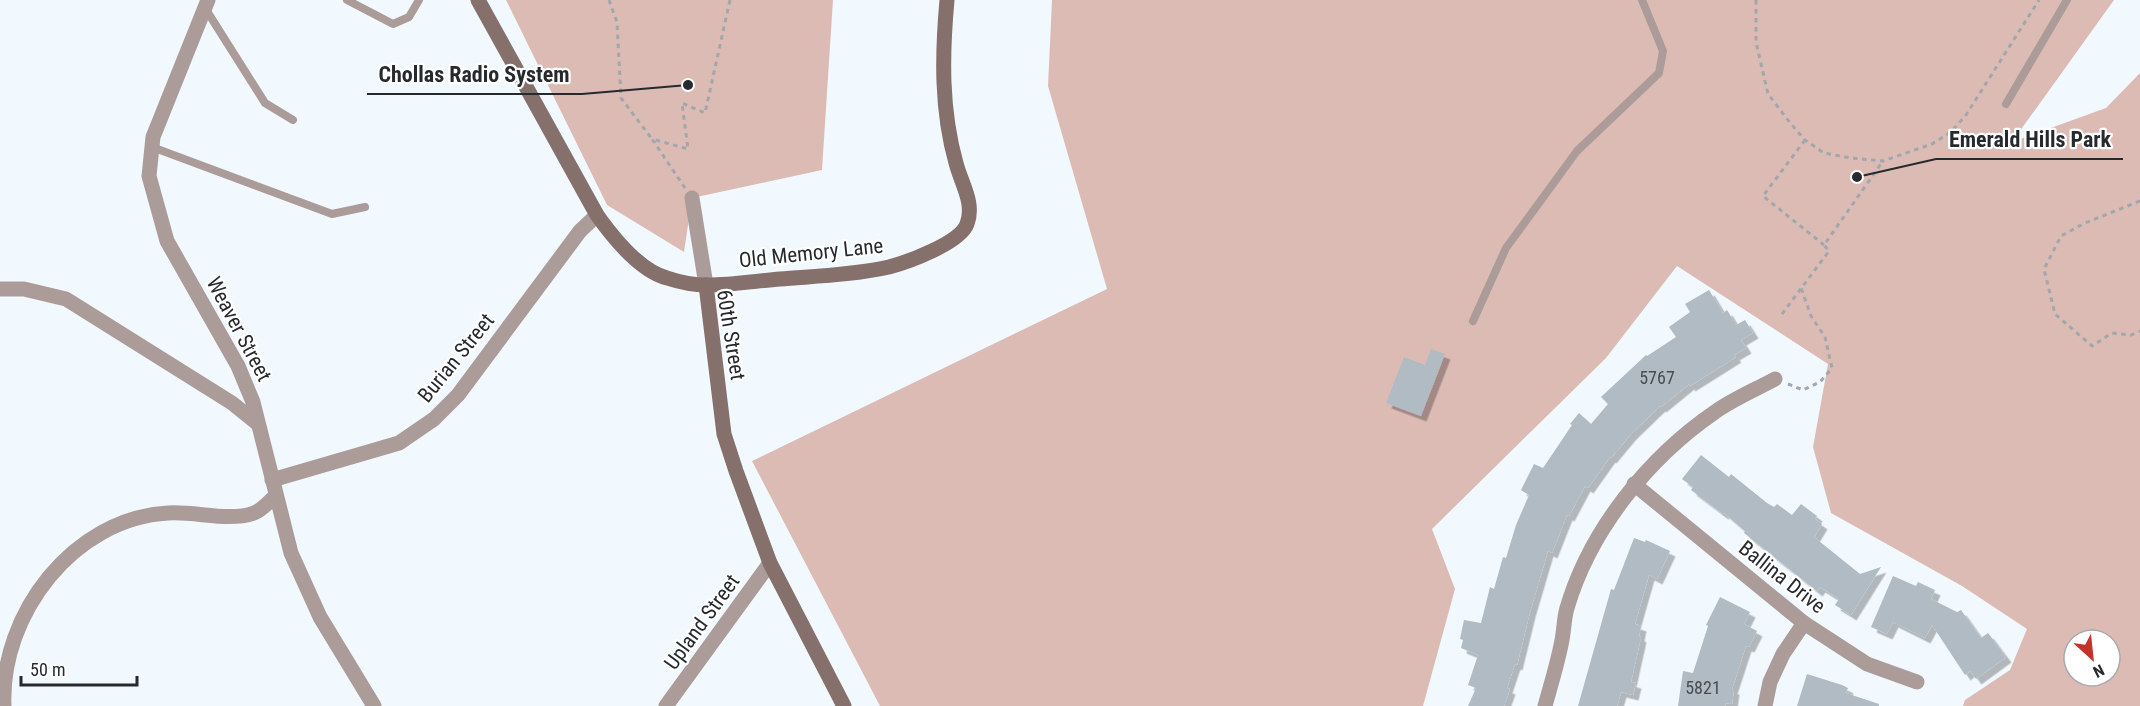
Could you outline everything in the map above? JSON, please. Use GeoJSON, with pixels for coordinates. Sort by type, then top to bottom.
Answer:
{"type":"FeatureCollection","features":[{"type":"Feature","properties":{"kind":"street","name":"60th Street"},"geometry":{"type":"LineString","coordinates":[[478,0],[597,215],[616,241],[639,262],[665,278],[706,285],[724,434],[735,471],[770,563],[844,706]]}},
{"type":"Feature","properties":{"kind":"street","name":"Old Memory Lane"},"geometry":{"type":"LineString","coordinates":[[706,285],[861,272],[890,266],[954,240],[964,231],[968,222],[970,205],[953,151],[946,117],[943,77],[947,0]]}},
{"type":"Feature","properties":{"kind":"street","name":"Weaver Street"},"geometry":{"type":"LineString","coordinates":[[206,4],[153,137],[149,176],[167,241],[238,366],[253,402],[291,553],[320,617],[374,706]]}},
{"type":"Feature","properties":{"kind":"street"},"geometry":{"type":"LineString","coordinates":[[692,198],[706,285]]}},
{"type":"Feature","properties":{"kind":"street","name":"Burian Street"},"geometry":{"type":"LineString","coordinates":[[274,488],[399,443],[434,419],[458,395],[580,231],[597,215]]}},
{"type":"Feature","properties":{"kind":"street"},"geometry":{"type":"LineString","coordinates":[[0,289],[24,289],[66,299],[232,403],[258,424]]}},
{"type":"Feature","properties":{"kind":"street"},"geometry":{"type":"LineString","coordinates":[[1545,706],[1567,609],[1592,548],[1634,484],[1665,452],[1702,421],[1717,410],[1775,379]]}},
{"type":"Feature","properties":{"kind":"street","name":"Ballina Drive"},"geometry":{"type":"LineString","coordinates":[[1634,484],[1804,623],[1867,664],[1917,682]]}},
{"type":"Feature","properties":{"kind":"street"},"geometry":{"type":"LineString","coordinates":[[4,706],[7,660],[20,620],[42,584],[72,553],[107,531],[146,516],[168,513],[237,516],[256,512],[274,488]]}},
{"type":"Feature","properties":{"kind":"street","name":"Upland Street"},"geometry":{"type":"LineString","coordinates":[[666,706],[770,563]]}},
{"type":"Feature","properties":{"kind":"street"},"geometry":{"type":"LineString","coordinates":[[1765,706],[1774,672],[1804,623]]}},
{"type":"Feature","properties":{"kind":"lane"},"geometry":{"type":"LineString","coordinates":[[347,0],[393,24],[409,17],[419,0]]}},
{"type":"Feature","properties":{"kind":"lane"},"geometry":{"type":"LineString","coordinates":[[1473,321],[1506,248],[1577,151],[1659,73],[1664,51],[1642,0]]}},
{"type":"Feature","properties":{"kind":"lane"},"geometry":{"type":"LineString","coordinates":[[2006,104],[2067,0]]}},
{"type":"Feature","properties":{"kind":"lane"},"geometry":{"type":"LineString","coordinates":[[206,4],[266,102],[293,120]]}},
{"type":"Feature","properties":{"kind":"lane"},"geometry":{"type":"LineString","coordinates":[[152,147],[332,214],[365,207]]}},
{"type":"Feature","properties":{"kind":"path"},"geometry":{"type":"LineString","coordinates":[[609,0],[617,22],[621,98],[692,198]]}},
{"type":"Feature","properties":{"kind":"path"},"geometry":{"type":"LineString","coordinates":[[652,139],[688,149],[682,103],[705,112],[730,0]]}},
{"type":"Feature","properties":{"kind":"path"},"geometry":{"type":"LineString","coordinates":[[1756,0],[1756,42],[1768,94],[1805,140],[1824,153],[1883,161],[1932,144],[1951,132],[1966,115],[2039,0]]}},
{"type":"Feature","properties":{"kind":"path"},"geometry":{"type":"LineString","coordinates":[[1782,314],[1829,251],[1763,196],[1805,140]]}},
{"type":"Feature","properties":{"kind":"path"},"geometry":{"type":"LineString","coordinates":[[1824,245],[1883,161]]}},
{"type":"Feature","properties":{"kind":"path"},"geometry":{"type":"LineString","coordinates":[[2140,201],[2085,223],[2061,236],[2044,269],[2055,314],[2091,345],[2112,333],[2131,335],[2140,331]]}},
{"type":"Feature","properties":{"kind":"path"},"geometry":{"type":"LineString","coordinates":[[1775,379],[1803,390],[1820,382],[1832,368],[1825,337],[1811,315],[1801,288]]}},
{"type":"Feature","properties":{"kind":"shaded area"},"geometry":{"type":"Polygon","coordinates":[[[506,0],[833,0],[822,170],[692,198],[684,252],[607,205],[506,0]]]}},
{"type":"Feature","properties":{"kind":"shaded area"},"geometry":{"type":"Polygon","coordinates":[[[1052,0],[2114,0],[2012,142],[2106,108],[2140,73],[2140,706],[1963,706],[1965,700],[2010,670],[2027,629],[1962,586],[1831,513],[1813,447],[1828,364],[1677,266],[1606,358],[1432,529],[1455,589],[1423,706],[880,706],[752,461],[1107,289],[1048,86],[1052,0]]]}},
{"type":"Feature","properties":{"kind":"building"},"geometry":{"type":"Polygon","coordinates":[[[1709,290],[1723,313],[1727,310],[1736,325],[1745,320],[1753,333],[1741,340],[1746,348],[1734,355],[1736,357],[1690,386],[1689,384],[1660,406],[1610,457],[1588,488],[1585,486],[1569,516],[1567,515],[1552,553],[1548,551],[1517,665],[1515,664],[1507,688],[1510,689],[1504,706],[1468,706],[1476,688],[1468,685],[1478,655],[1461,648],[1463,640],[1460,639],[1464,620],[1481,623],[1490,587],[1494,589],[1503,557],[1506,558],[1516,525],[1529,495],[1521,490],[1534,464],[1543,468],[1579,413],[1591,424],[1608,404],[1601,397],[1646,355],[1676,337],[1669,327],[1690,312],[1685,304],[1709,290]]]}},
{"type":"Feature","properties":{"kind":"building"},"geometry":{"type":"Polygon","coordinates":[[[1431,349],[1445,354],[1421,416],[1386,403],[1404,357],[1425,365],[1431,349]]]}},
{"type":"Feature","properties":{"kind":"building"},"geometry":{"type":"Polygon","coordinates":[[[1701,455],[1729,477],[1731,474],[1774,507],[1777,504],[1792,515],[1801,504],[1817,516],[1815,519],[1822,524],[1814,537],[1860,574],[1881,567],[1851,615],[1835,605],[1839,599],[1820,587],[1817,591],[1744,533],[1745,531],[1724,513],[1691,490],[1693,487],[1682,479],[1701,455]]]}},
{"type":"Feature","properties":{"kind":"building"},"geometry":{"type":"Polygon","coordinates":[[[1634,538],[1645,542],[1646,540],[1670,551],[1657,579],[1649,575],[1635,624],[1641,626],[1639,636],[1641,637],[1631,682],[1636,683],[1633,695],[1621,692],[1617,706],[1578,706],[1611,589],[1614,590],[1634,538]]]}},
{"type":"Feature","properties":{"kind":"building"},"geometry":{"type":"Polygon","coordinates":[[[1893,576],[1916,586],[1918,582],[1935,590],[1931,599],[1957,612],[1961,610],[1981,638],[1988,633],[2006,657],[1976,679],[1970,671],[1965,675],[1932,625],[1925,638],[1893,622],[1887,634],[1871,627],[1893,576]]]}},
{"type":"Feature","properties":{"kind":"building"},"geometry":{"type":"Polygon","coordinates":[[[1720,597],[1750,612],[1744,624],[1757,631],[1749,647],[1746,646],[1732,689],[1734,689],[1732,704],[1678,706],[1683,671],[1693,673],[1708,626],[1706,625],[1720,597]]]}},
{"type":"Feature","properties":{"kind":"building"},"geometry":{"type":"Polygon","coordinates":[[[1807,674],[1842,685],[1848,688],[1846,693],[1879,704],[1879,706],[1797,706],[1807,674]]]}},
{"type":"Feature","properties":{"kind":"place","name":"Chollas Radio System"},"geometry":{"type":"Point","coordinates":[688,85]}},
{"type":"Feature","properties":{"kind":"place","name":"Emerald Hills Park"},"geometry":{"type":"Point","coordinates":[1857,177]}}]}
